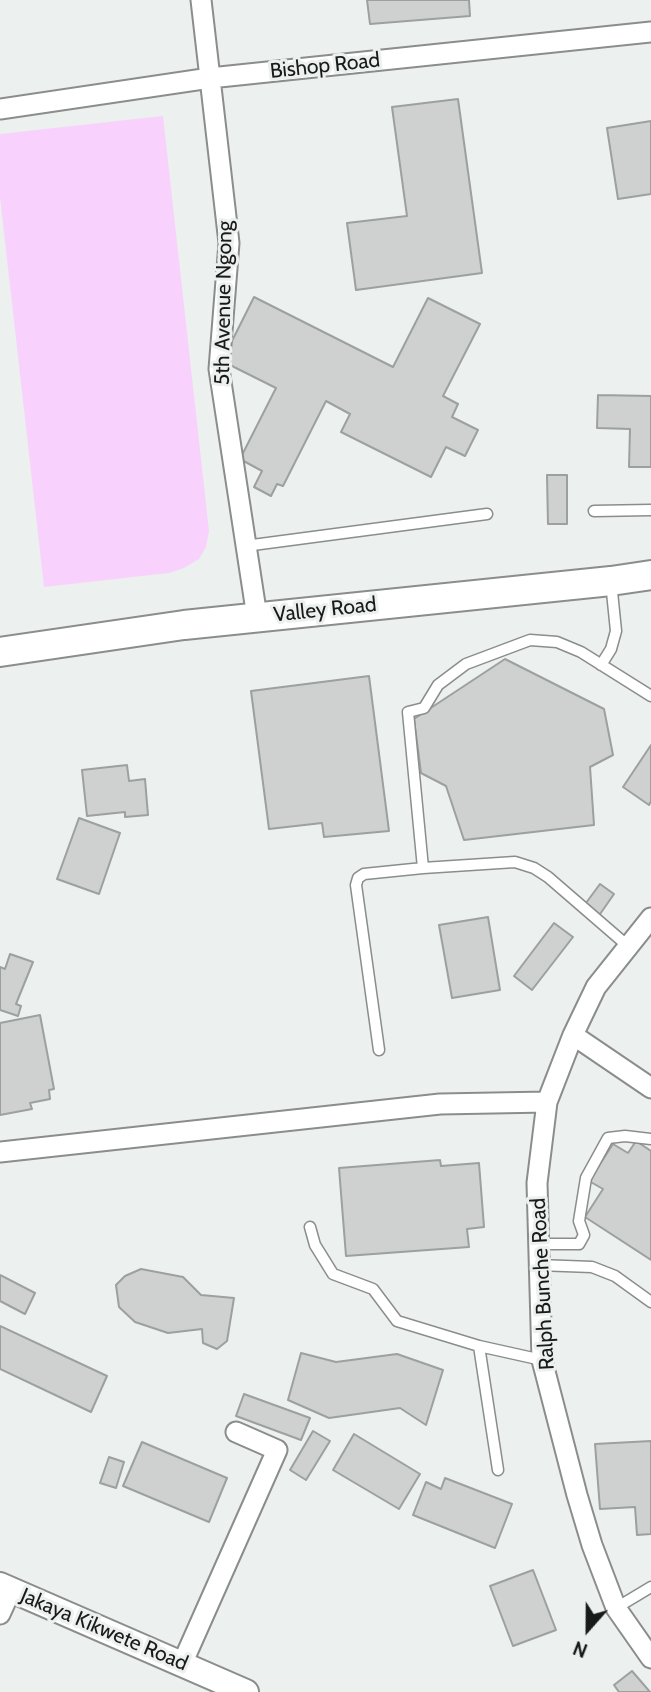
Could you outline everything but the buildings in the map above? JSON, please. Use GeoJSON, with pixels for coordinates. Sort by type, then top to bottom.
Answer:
{"type":"FeatureCollection","features":[{"type":"Feature","properties":{"kind":"main road","name":"Valley Road"},"geometry":{"type":"LineString","coordinates":[[0,652],[184,625],[255,611],[611,581],[651,575]]}},
{"type":"Feature","properties":{"kind":"street","name":"5th Avenue Ngong"},"geometry":{"type":"LineString","coordinates":[[201,0],[229,243],[219,369],[255,611]]}},
{"type":"Feature","properties":{"kind":"street","name":"Bishop Road"},"geometry":{"type":"LineString","coordinates":[[0,109],[210,78],[651,32]]}},
{"type":"Feature","properties":{"kind":"street","name":"Ralph Bunche Road"},"geometry":{"type":"LineString","coordinates":[[651,918],[596,987],[573,1035],[547,1102],[537,1183],[542,1360],[576,1495],[616,1608],[651,1658]]}},
{"type":"Feature","properties":{"kind":"street"},"geometry":{"type":"LineString","coordinates":[[573,1035],[651,1088]]}},
{"type":"Feature","properties":{"kind":"street"},"geometry":{"type":"LineString","coordinates":[[0,1153],[440,1104],[547,1102]]}},
{"type":"Feature","properties":{"kind":"street"},"geometry":{"type":"LineString","coordinates":[[182,1664],[277,1450],[236,1432]]}},
{"type":"Feature","properties":{"kind":"street"},"geometry":{"type":"LineString","coordinates":[[0,1614],[5,1588]]}},
{"type":"Feature","properties":{"kind":"street","name":"Jakaya Kikwete Road"},"geometry":{"type":"LineString","coordinates":[[5,1588],[246,1692]]}},
{"type":"Feature","properties":{"kind":"lane"},"geometry":{"type":"LineString","coordinates":[[594,511],[651,510]]}},
{"type":"Feature","properties":{"kind":"lane"},"geometry":{"type":"LineString","coordinates":[[244,546],[486,514]]}},
{"type":"Feature","properties":{"kind":"lane"},"geometry":{"type":"LineString","coordinates":[[601,665],[611,649],[616,631],[611,581]]}},
{"type":"Feature","properties":{"kind":"lane"},"geometry":{"type":"LineString","coordinates":[[424,868],[408,712],[424,708],[438,685],[466,664],[530,640],[557,642],[651,695]]}},
{"type":"Feature","properties":{"kind":"lane"},"geometry":{"type":"LineString","coordinates":[[379,1050],[356,885],[358,878],[364,874],[514,862],[534,868],[548,877],[629,947]]}},
{"type":"Feature","properties":{"kind":"lane"},"geometry":{"type":"LineString","coordinates":[[539,1244],[579,1244],[584,1235],[579,1221],[586,1178],[608,1138],[625,1136],[651,1139]]}},
{"type":"Feature","properties":{"kind":"lane"},"geometry":{"type":"LineString","coordinates":[[310,1227],[315,1245],[333,1274],[373,1289],[397,1321],[479,1346],[542,1360]]}},
{"type":"Feature","properties":{"kind":"lane"},"geometry":{"type":"LineString","coordinates":[[538,1265],[592,1267],[615,1276],[651,1302]]}},
{"type":"Feature","properties":{"kind":"lane"},"geometry":{"type":"LineString","coordinates":[[479,1346],[498,1471]]}},
{"type":"Feature","properties":{"kind":"lane"},"geometry":{"type":"LineString","coordinates":[[616,1608],[651,1587]]}},
{"type":"Feature","properties":{"kind":"shaded area"},"geometry":{"type":"Polygon","coordinates":[[[163,116],[209,531],[206,547],[199,559],[169,573],[44,587],[0,197],[0,134],[163,116]]]}}]}
